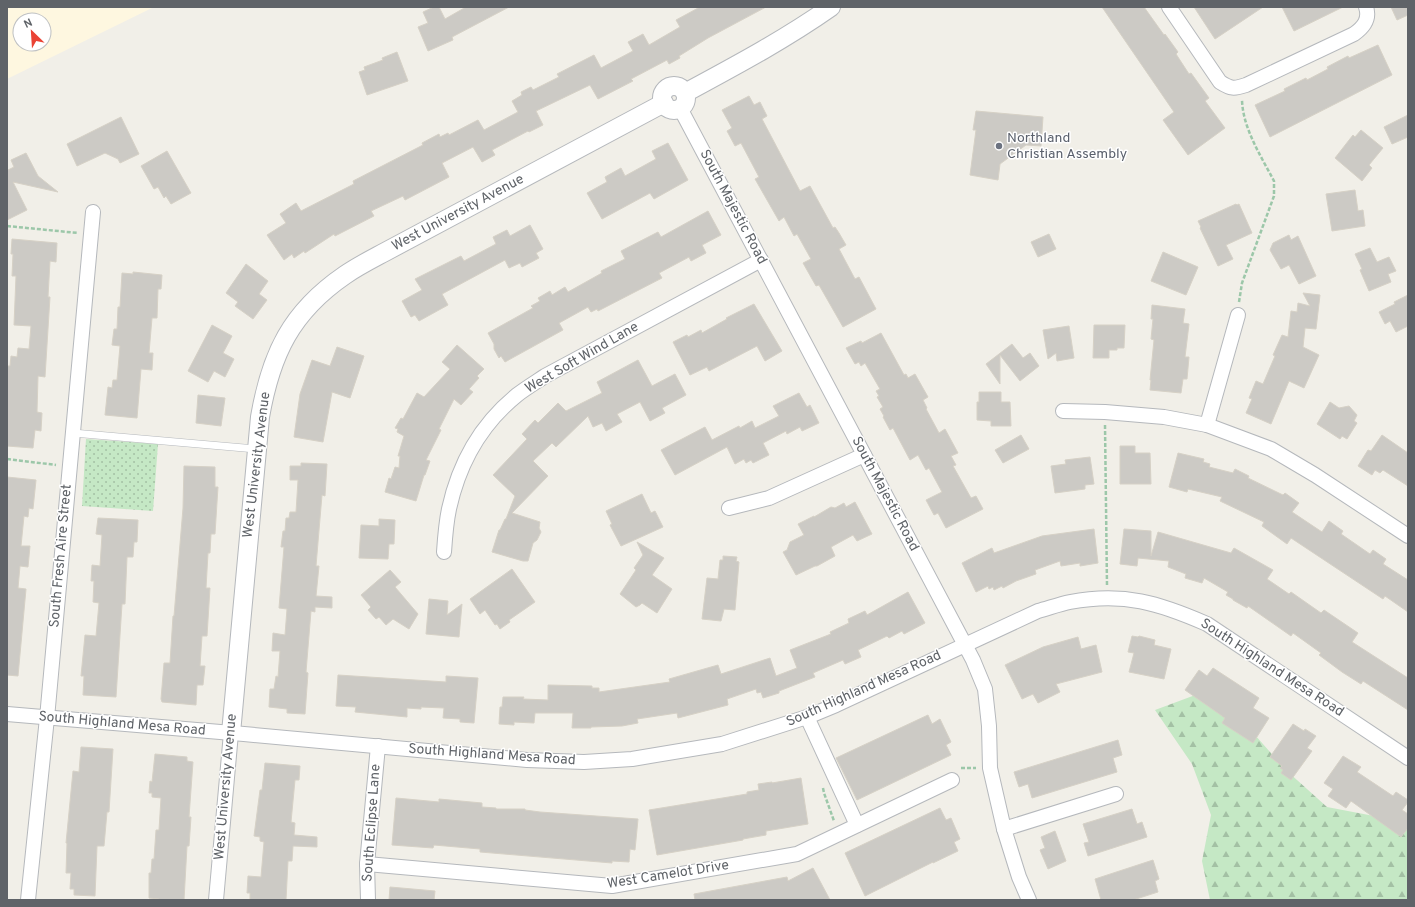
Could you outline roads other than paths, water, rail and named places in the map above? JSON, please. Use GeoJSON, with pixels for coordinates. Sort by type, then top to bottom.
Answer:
{"type":"FeatureCollection","features":[{"type":"Feature","properties":{"kind":"street","name":"West University Avenue"},"geometry":{"type":"LineString","coordinates":[[216,900],[256,449],[265,389],[273,362],[292,325],[327,288],[346,275],[385,252],[676,101],[787,37],[831,7]]}},
{"type":"Feature","properties":{"kind":"street"},"geometry":{"type":"LineString","coordinates":[[1169,7],[1220,82],[1228,87],[1236,89],[1354,34],[1362,28],[1367,20],[1368,12],[1366,7]]}},
{"type":"Feature","properties":{"kind":"street","name":"South Majestic Road"},"geometry":{"type":"LineString","coordinates":[[676,101],[966,645],[985,689],[989,726],[990,768],[1004,830],[1019,877],[1029,900]]}},
{"type":"Feature","properties":{"kind":"street","name":"South Fresh Aire Street"},"geometry":{"type":"LineString","coordinates":[[28,900],[47,718],[93,212]]}},
{"type":"Feature","properties":{"kind":"street","name":"West Soft Wind Lane"},"geometry":{"type":"LineString","coordinates":[[444,552],[449,509],[460,472],[472,447],[501,410],[518,395],[545,376],[762,260]]}},
{"type":"Feature","properties":{"kind":"street"},"geometry":{"type":"LineString","coordinates":[[1207,425],[1238,315]]}},
{"type":"Feature","properties":{"kind":"street"},"geometry":{"type":"LineString","coordinates":[[1063,411],[1105,412],[1164,417],[1207,425],[1270,449],[1315,475],[1408,536]]}},
{"type":"Feature","properties":{"kind":"street"},"geometry":{"type":"LineString","coordinates":[[729,508],[769,498],[864,456]]}},
{"type":"Feature","properties":{"kind":"street","name":"South Highland Mesa Road"},"geometry":{"type":"LineString","coordinates":[[7,714],[527,760],[584,762],[632,759],[722,744],[807,717],[1038,611],[1069,602],[1107,598],[1144,601],[1175,610],[1207,624],[1408,758]]}},
{"type":"Feature","properties":{"kind":"street"},"geometry":{"type":"LineString","coordinates":[[807,717],[857,825]]}},
{"type":"Feature","properties":{"kind":"street","name":"South Eclipse Lane"},"geometry":{"type":"LineString","coordinates":[[368,900],[367,864],[378,746]]}},
{"type":"Feature","properties":{"kind":"street","name":"West Camelot Drive"},"geometry":{"type":"LineString","coordinates":[[367,864],[612,886],[797,854],[952,780]]}},
{"type":"Feature","properties":{"kind":"street"},"geometry":{"type":"LineString","coordinates":[[1004,830],[1116,794]]}},
{"type":"Feature","properties":{"kind":"lane"},"geometry":{"type":"LineString","coordinates":[[73,433],[256,449]]}},
{"type":"Feature","properties":{"kind":"place","name":"Northland Christian Assembly"},"geometry":{"type":"Point","coordinates":[999,146]}}]}
